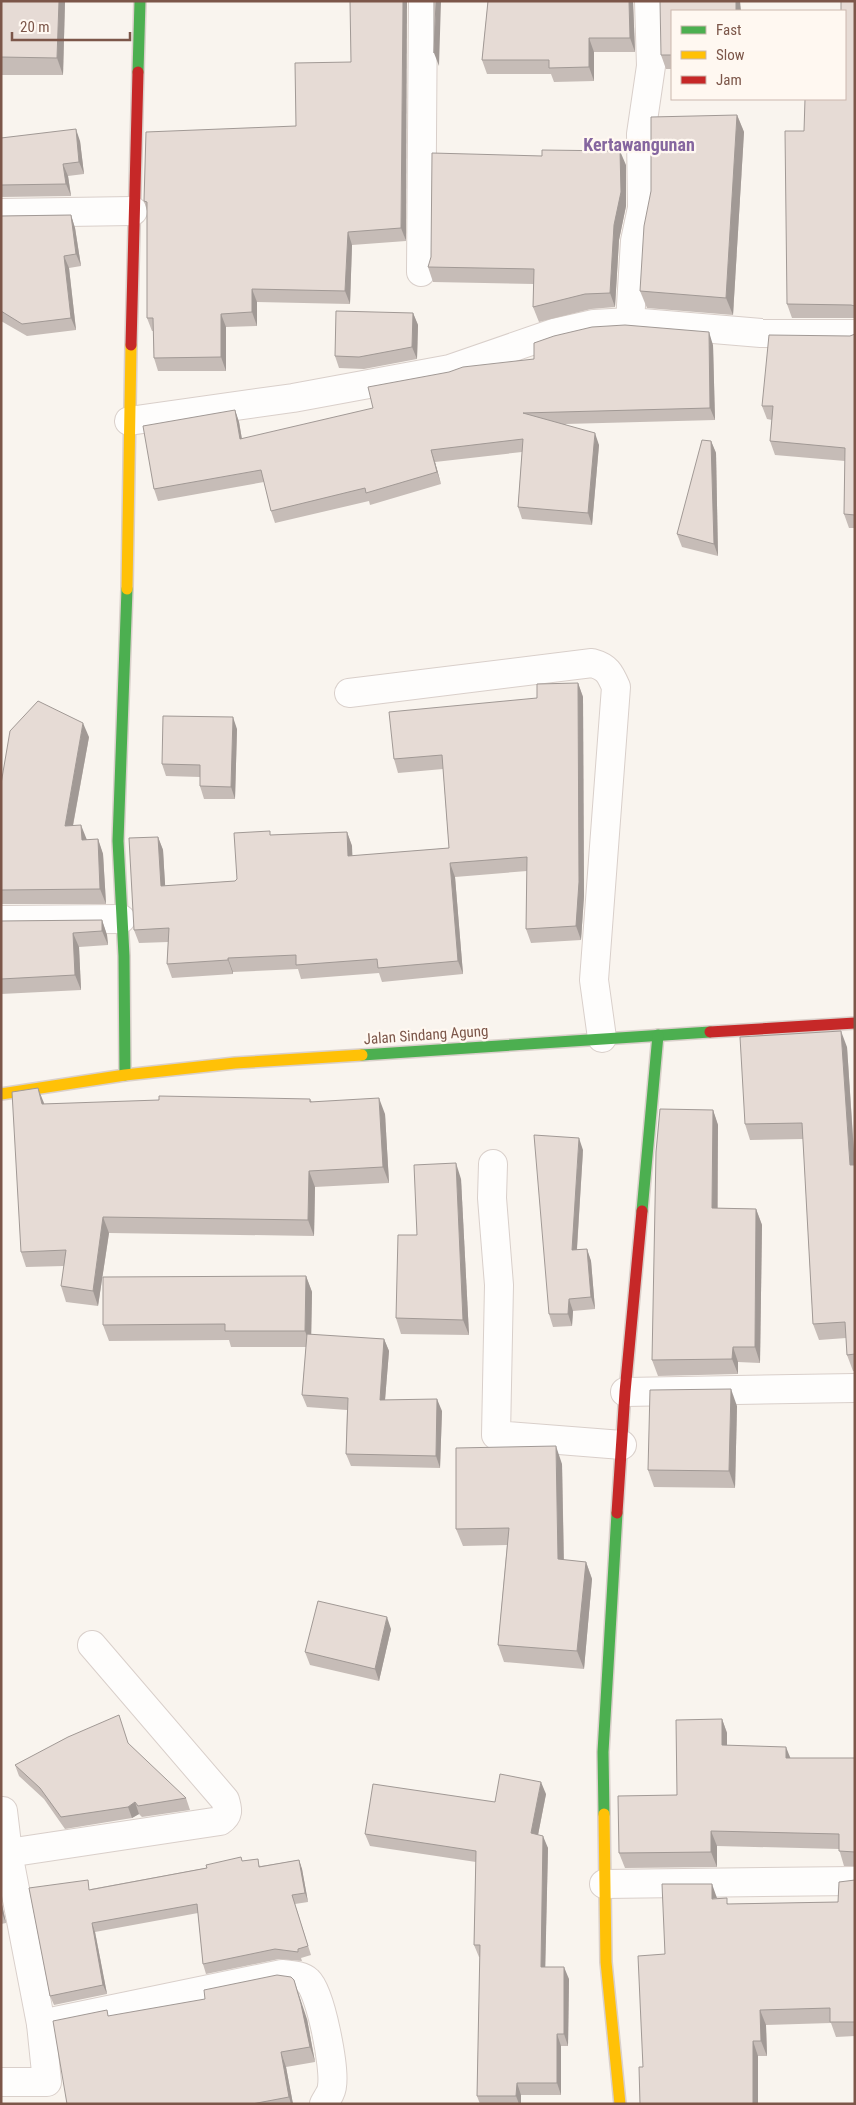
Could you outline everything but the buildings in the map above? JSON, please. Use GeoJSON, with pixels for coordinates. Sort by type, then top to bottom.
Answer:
{"type":"FeatureCollection","features":[{"type":"Feature","properties":{"kind":"street"},"geometry":{"type":"LineString","coordinates":[[125,1075],[124,956],[118,841],[126,637],[133,211],[140,1]]}},
{"type":"Feature","properties":{"kind":"street"},"geometry":{"type":"LineString","coordinates":[[421,272],[423,1]]}},
{"type":"Feature","properties":{"kind":"street"},"geometry":{"type":"LineString","coordinates":[[630,322],[635,241],[642,208],[641,134],[650,66],[649,1]]}},
{"type":"Feature","properties":{"kind":"street"},"geometry":{"type":"LineString","coordinates":[[1,213],[133,211]]}},
{"type":"Feature","properties":{"kind":"street"},"geometry":{"type":"LineString","coordinates":[[129,421],[293,398],[450,369],[554,333],[594,324],[630,322],[761,333],[855,334]]}},
{"type":"Feature","properties":{"kind":"street"},"geometry":{"type":"LineString","coordinates":[[349,693],[592,663],[604,667],[610,673],[616,687],[594,980],[602,1038]]}},
{"type":"Feature","properties":{"kind":"street"},"geometry":{"type":"LineString","coordinates":[[1,920],[121,918]]}},
{"type":"Feature","properties":{"kind":"street","name":"Jalan Sindang Agung"},"geometry":{"type":"LineString","coordinates":[[1,1094],[125,1075],[235,1063],[855,1023]]}},
{"type":"Feature","properties":{"kind":"street"},"geometry":{"type":"LineString","coordinates":[[620,2104],[606,1962],[604,1742],[625,1392],[658,1035]]}},
{"type":"Feature","properties":{"kind":"street"},"geometry":{"type":"LineString","coordinates":[[493,1164],[492,1198],[499,1285],[496,1436],[622,1445]]}},
{"type":"Feature","properties":{"kind":"street"},"geometry":{"type":"LineString","coordinates":[[625,1392],[855,1388]]}},
{"type":"Feature","properties":{"kind":"street"},"geometry":{"type":"LineString","coordinates":[[8,1852],[220,1821],[226,1816],[228,1810],[226,1800],[92,1645]]}},
{"type":"Feature","properties":{"kind":"street"},"geometry":{"type":"LineString","coordinates":[[1,2082],[47,2093],[41,2024],[8,1852],[3,1811]]}},
{"type":"Feature","properties":{"kind":"street"},"geometry":{"type":"LineString","coordinates":[[604,1884],[855,1881]]}},
{"type":"Feature","properties":{"kind":"street"},"geometry":{"type":"LineString","coordinates":[[41,2024],[282,1974],[296,1976],[308,1981],[316,1995],[333,2066],[332,2089],[324,2104]]}},
{"type":"Feature","properties":{"kind":"traffic: fast"},"geometry":{"type":"LineString","coordinates":[[138,72],[140,1]]}},
{"type":"Feature","properties":{"kind":"traffic: fast"},"geometry":{"type":"LineString","coordinates":[[125,1075],[124,956],[118,841],[127,589]]}},
{"type":"Feature","properties":{"kind":"traffic: fast"},"geometry":{"type":"LineString","coordinates":[[362,1055],[710,1032]]}},
{"type":"Feature","properties":{"kind":"traffic: fast"},"geometry":{"type":"LineString","coordinates":[[642,1211],[658,1035]]}},
{"type":"Feature","properties":{"kind":"traffic: fast"},"geometry":{"type":"LineString","coordinates":[[604,1814],[603,1752],[617,1513]]}},
{"type":"Feature","properties":{"kind":"traffic: slow"},"geometry":{"type":"LineString","coordinates":[[127,589],[131,345]]}},
{"type":"Feature","properties":{"kind":"traffic: slow"},"geometry":{"type":"LineString","coordinates":[[1,1094],[125,1075],[235,1063],[362,1055]]}},
{"type":"Feature","properties":{"kind":"traffic: slow"},"geometry":{"type":"LineString","coordinates":[[604,1814],[606,1962],[620,2104]]}},
{"type":"Feature","properties":{"kind":"traffic: jam"},"geometry":{"type":"LineString","coordinates":[[131,345],[138,72]]}},
{"type":"Feature","properties":{"kind":"traffic: jam"},"geometry":{"type":"LineString","coordinates":[[710,1032],[855,1023]]}},
{"type":"Feature","properties":{"kind":"traffic: jam"},"geometry":{"type":"LineString","coordinates":[[617,1513],[625,1392],[642,1211]]}},
{"type":"Feature","properties":{"kind":"district","name":"Kertawangunan"},"geometry":{"type":"Point","coordinates":[639,145]}}]}
